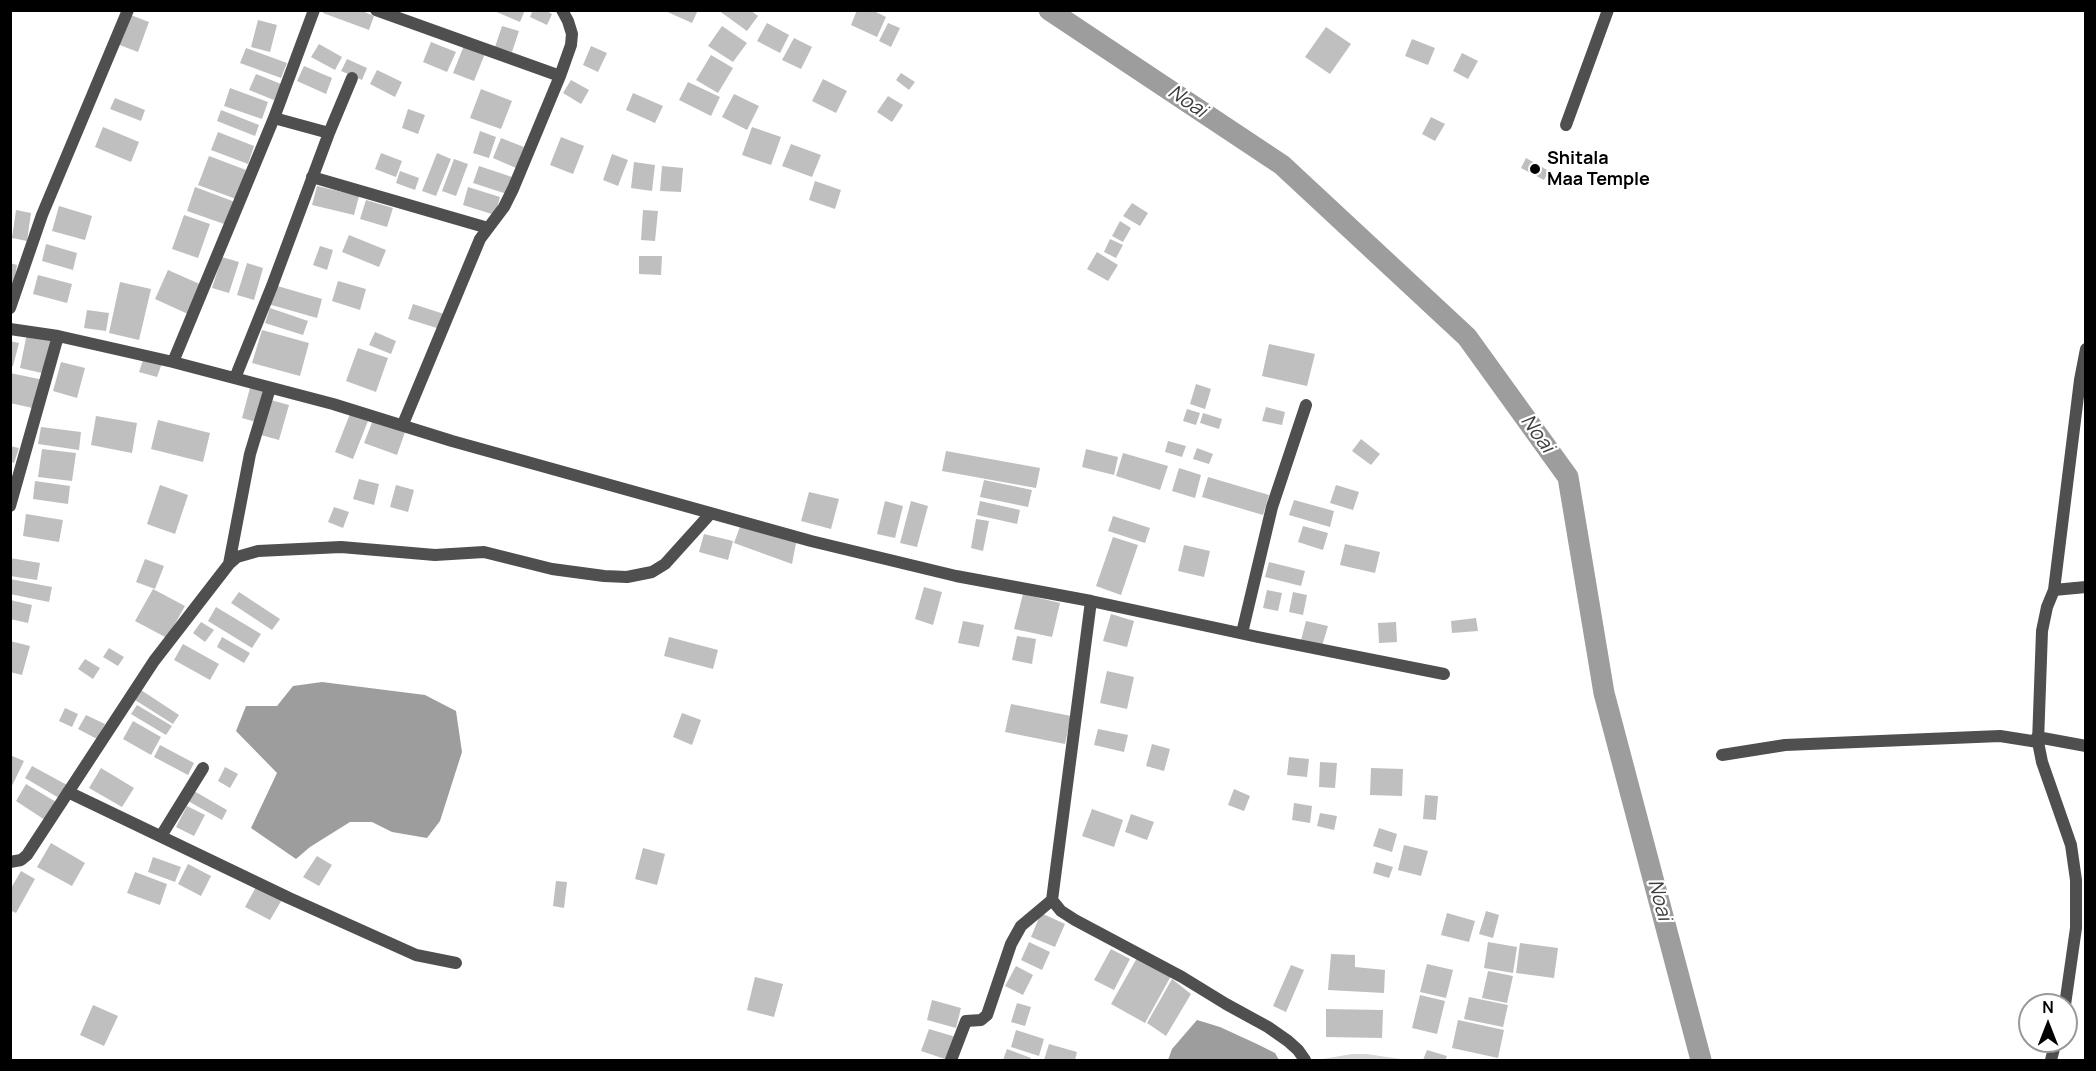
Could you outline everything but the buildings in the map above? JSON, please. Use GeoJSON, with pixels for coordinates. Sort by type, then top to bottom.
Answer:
{"type":"FeatureCollection","features":[{"type":"Feature","properties":{"kind":"street"},"geometry":{"type":"LineString","coordinates":[[10,308],[42,214],[128,10]]}},
{"type":"Feature","properties":{"kind":"street"},"geometry":{"type":"LineString","coordinates":[[173,362],[274,118],[314,10]]}},
{"type":"Feature","properties":{"kind":"street"},"geometry":{"type":"LineString","coordinates":[[376,10],[560,76]]}},
{"type":"Feature","properties":{"kind":"street"},"geometry":{"type":"LineString","coordinates":[[403,424],[480,239],[504,207],[513,189],[560,76],[571,45],[572,34],[562,10]]}},
{"type":"Feature","properties":{"kind":"street"},"geometry":{"type":"LineString","coordinates":[[1566,125],[1608,10]]}},
{"type":"Feature","properties":{"kind":"street"},"geometry":{"type":"LineString","coordinates":[[235,378],[352,78]]}},
{"type":"Feature","properties":{"kind":"street"},"geometry":{"type":"LineString","coordinates":[[274,118],[329,133]]}},
{"type":"Feature","properties":{"kind":"street"},"geometry":{"type":"LineString","coordinates":[[312,177],[488,228]]}},
{"type":"Feature","properties":{"kind":"street"},"geometry":{"type":"LineString","coordinates":[[10,329],[58,336],[235,378],[811,541],[956,576],[1091,601],[1444,674]]}},
{"type":"Feature","properties":{"kind":"street"},"geometry":{"type":"LineString","coordinates":[[10,506],[58,336]]}},
{"type":"Feature","properties":{"kind":"street"},"geometry":{"type":"LineString","coordinates":[[2067,993],[2076,928],[2076,880],[2071,845],[2042,762],[2038,739],[2042,631],[2047,607],[2054,590],[2085,349]]}},
{"type":"Feature","properties":{"kind":"street"},"geometry":{"type":"LineString","coordinates":[[229,564],[250,454],[270,388]]}},
{"type":"Feature","properties":{"kind":"street"},"geometry":{"type":"LineString","coordinates":[[1242,633],[1272,507],[1306,405]]}},
{"type":"Feature","properties":{"kind":"street"},"geometry":{"type":"LineString","coordinates":[[10,862],[21,860],[27,855],[154,661],[229,564],[245,553],[341,547],[435,555],[484,552],[552,569],[596,576],[627,577],[652,572],[665,564],[711,513]]}},
{"type":"Feature","properties":{"kind":"street"},"geometry":{"type":"LineString","coordinates":[[2054,590],[2085,587]]}},
{"type":"Feature","properties":{"kind":"street"},"geometry":{"type":"LineString","coordinates":[[951,1060],[966,1021],[981,1020],[987,1015],[1011,944],[1021,926],[1052,900],[1091,601]]}},
{"type":"Feature","properties":{"kind":"street"},"geometry":{"type":"LineString","coordinates":[[1722,755],[1785,746],[2000,736],[2085,746]]}},
{"type":"Feature","properties":{"kind":"street"},"geometry":{"type":"LineString","coordinates":[[161,836],[203,768]]}},
{"type":"Feature","properties":{"kind":"street"},"geometry":{"type":"LineString","coordinates":[[68,792],[289,898],[416,955],[456,963]]}},
{"type":"Feature","properties":{"kind":"street"},"geometry":{"type":"LineString","coordinates":[[1052,900],[1061,911],[1075,920],[1182,977],[1268,1028],[1288,1041],[1305,1060]]}},
{"type":"Feature","properties":{"kind":"shaded area"},"geometry":{"type":"Polygon","coordinates":[[[322,682],[425,695],[456,711],[462,752],[440,821],[427,838],[392,832],[372,822],[350,822],[310,847],[296,859],[251,828],[277,773],[236,731],[246,706],[277,706],[293,686],[322,682]]]}},
{"type":"Feature","properties":{"kind":"shaded area"},"geometry":{"type":"Polygon","coordinates":[[[1197,1020],[1220,1027],[1257,1044],[1275,1053],[1279,1060],[1168,1060],[1172,1049],[1197,1020]]]}},
{"type":"Feature","properties":{"kind":"shaded area"},"geometry":{"type":"Polygon","coordinates":[[[1366,1054],[1408,1060],[1317,1060],[1366,1054]]]}},
{"type":"Feature","properties":{"kind":"waterway","name":"Noai"},"geometry":{"type":"LineString","coordinates":[[1049,10],[1282,165],[1467,337],[1568,477],[1604,693],[1701,1060]]}},
{"type":"Feature","properties":{"kind":"place","name":"Shitala Maa Temple"},"geometry":{"type":"Point","coordinates":[1535,169]}}]}
